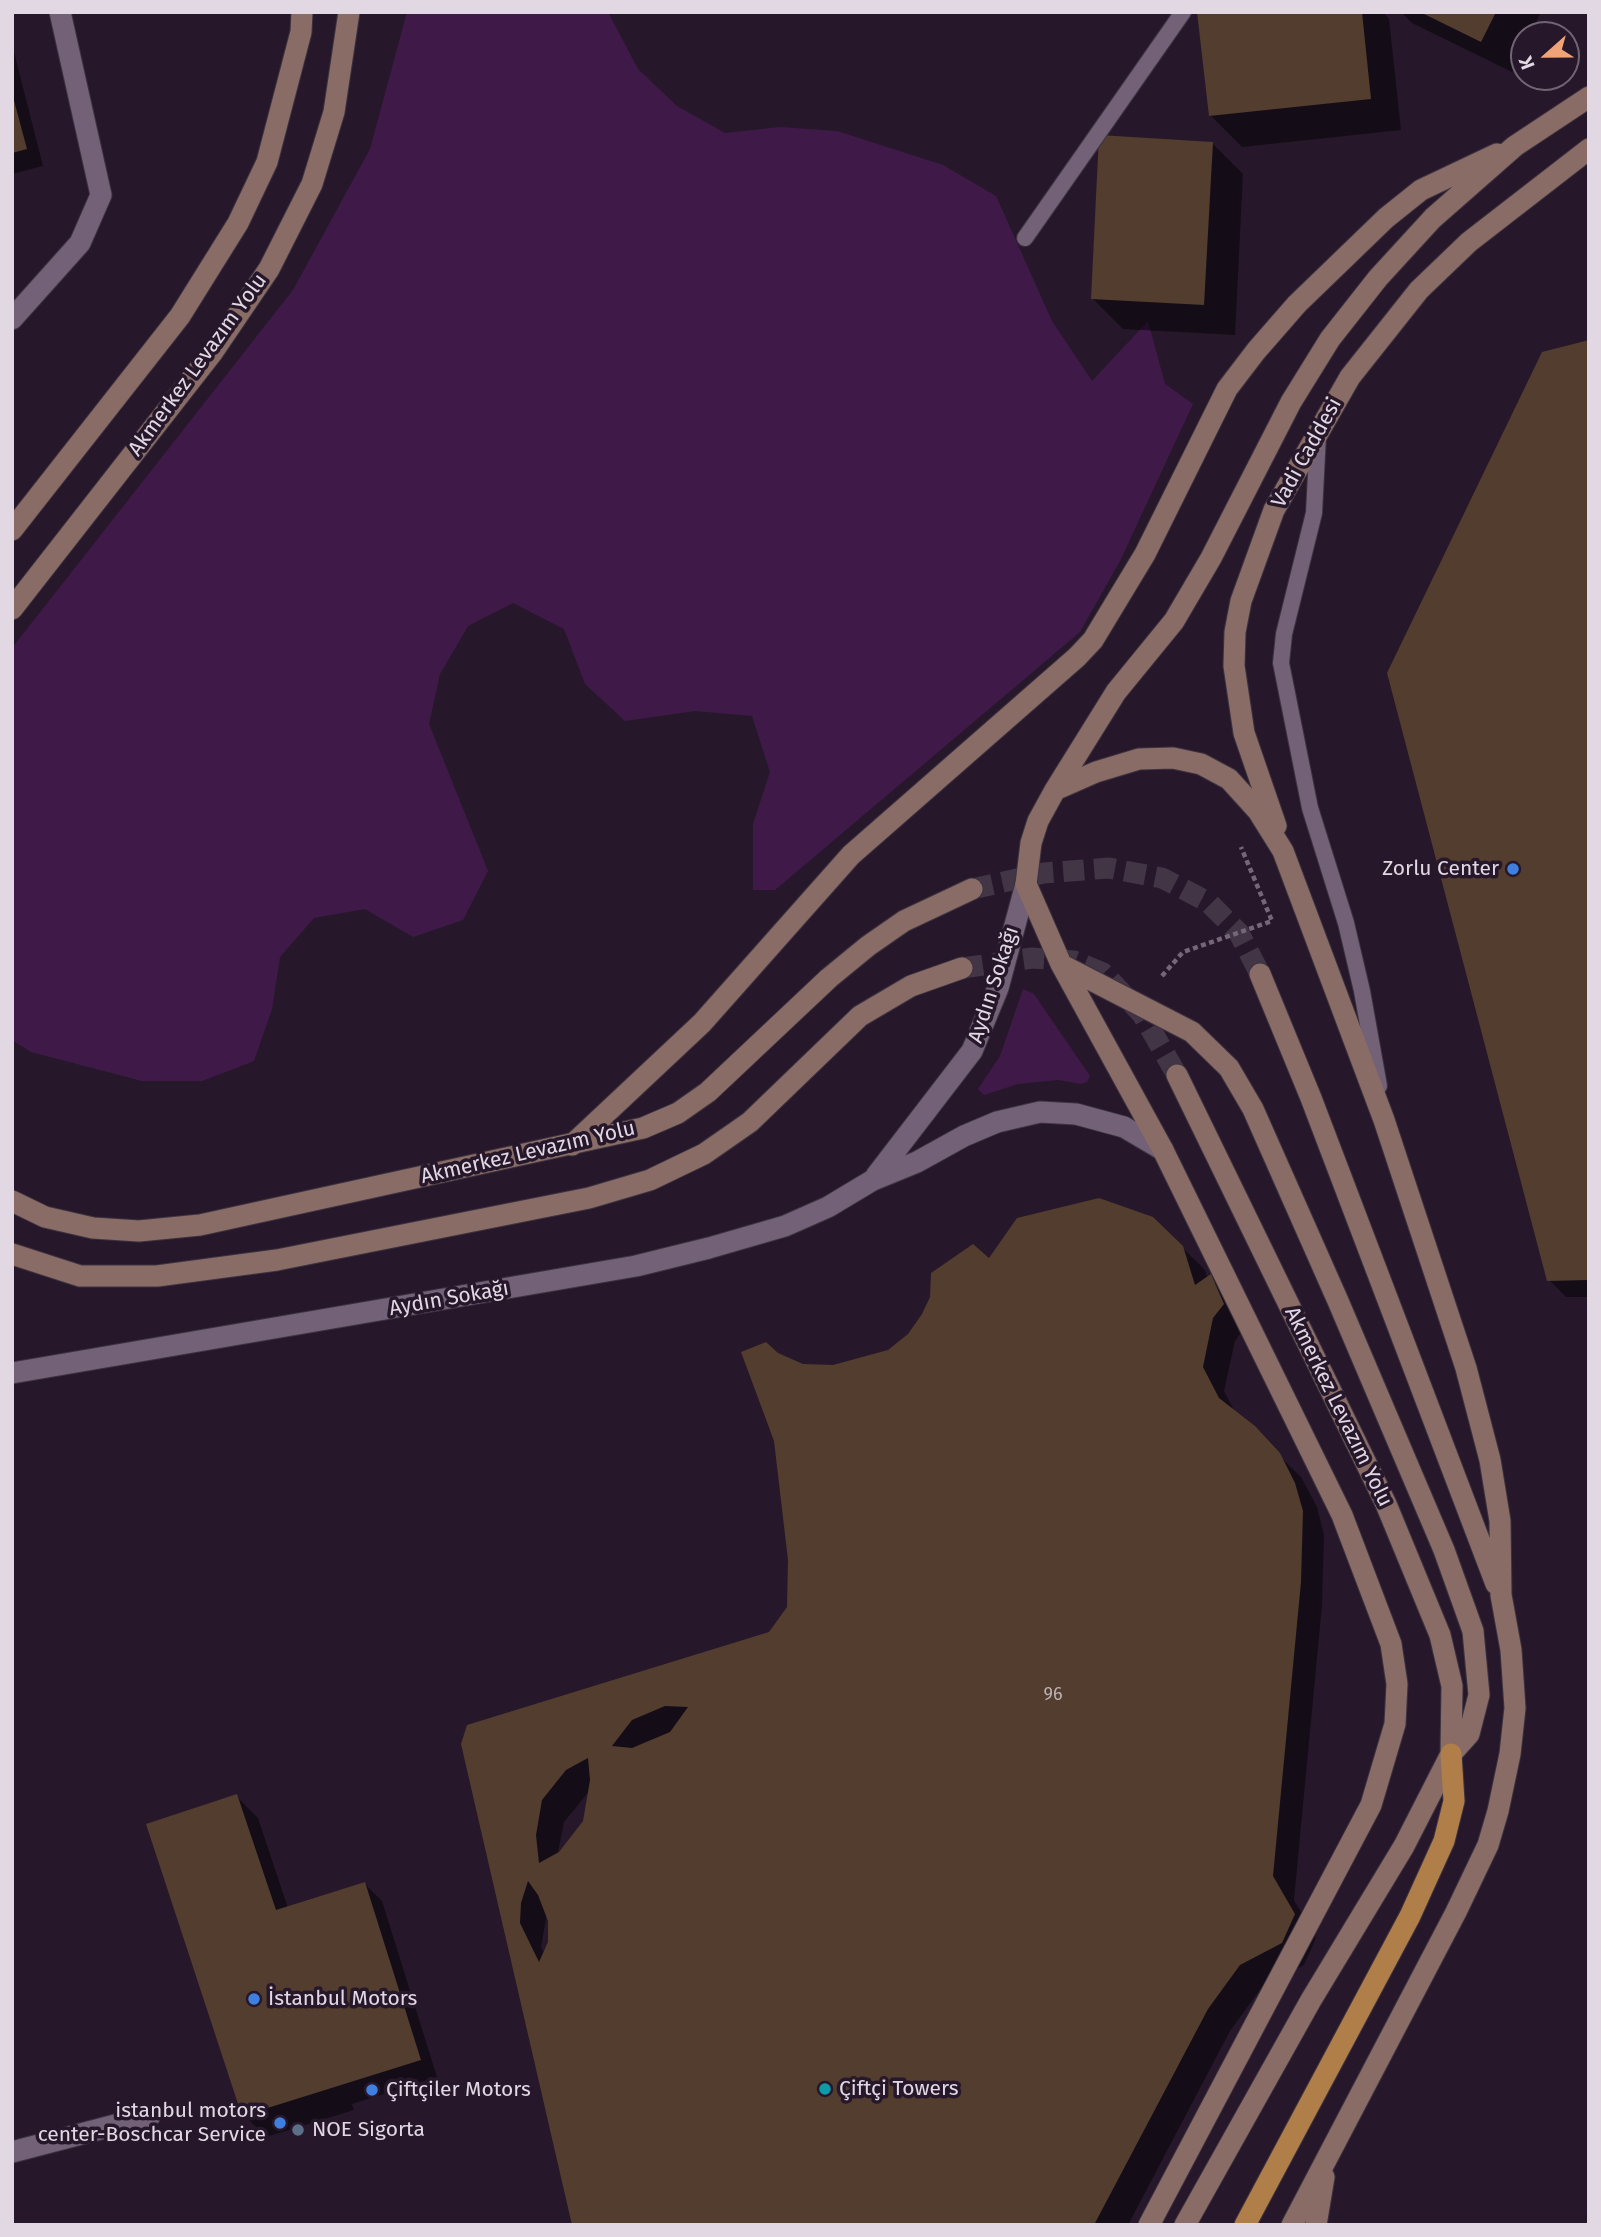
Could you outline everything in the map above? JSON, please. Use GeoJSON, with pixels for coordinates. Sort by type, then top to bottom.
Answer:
{"type":"FeatureCollection","features":[{"type":"Feature","properties":{"kind":"highway"},"geometry":{"type":"LineString","coordinates":[[1245,2225],[1410,1916],[1444,1841],[1454,1801],[1451,1754]]}},
{"type":"Feature","properties":{"kind":"main road","name":"Akmerkez Levazım Yolu"},"geometry":{"type":"LineString","coordinates":[[12,530],[180,316],[238,223],[267,162],[301,32],[302,12]]}},
{"type":"Feature","properties":{"kind":"main road","name":"Akmerkez Levazım Yolu"},"geometry":{"type":"LineString","coordinates":[[12,609],[212,353],[269,269],[312,184],[334,112],[349,12]]}},
{"type":"Feature","properties":{"kind":"main road"},"geometry":{"type":"LineString","coordinates":[[1149,2225],[1371,1805],[1395,1724],[1397,1684],[1391,1644],[1342,1516],[1163,1150],[1061,964],[1026,884],[1031,843],[1038,821],[1055,790],[1116,692],[1174,621],[1211,558],[1291,402],[1330,339],[1378,278],[1433,218],[1515,146],[1589,97]]}},
{"type":"Feature","properties":{"kind":"main road"},"geometry":{"type":"LineString","coordinates":[[572,1145],[702,1023],[810,898],[851,855],[1093,640],[1145,554],[1227,389],[1297,304],[1378,225],[1421,190],[1515,146]]}},
{"type":"Feature","properties":{"kind":"main road","name":"Vadi Caddesi"},"geometry":{"type":"LineString","coordinates":[[1283,851],[1244,733],[1234,666],[1235,632],[1249,577],[1274,510],[1350,377],[1419,290],[1469,242],[1589,149]]}},
{"type":"Feature","properties":{"kind":"main road"},"geometry":{"type":"LineString","coordinates":[[1055,790],[1096,772],[1139,759],[1173,758],[1201,764],[1229,779],[1258,811],[1283,851],[1384,1120],[1465,1368],[1490,1460],[1500,1521],[1500,1595]]}},
{"type":"Feature","properties":{"kind":"main road","name":"Akmerkez Levazım Yolu"},"geometry":{"type":"LineString","coordinates":[[12,1201],[45,1217],[93,1228],[139,1231],[200,1224],[643,1128],[678,1113],[708,1092],[829,978],[868,946],[904,921],[972,889]]}},
{"type":"Feature","properties":{"kind":"main road"},"geometry":{"type":"LineString","coordinates":[[1061,964],[1192,1032],[1229,1068],[1253,1109],[1413,1477],[1473,1631],[1479,1695],[1469,1734],[1451,1754],[1404,1846],[1311,2000],[1185,2225]]}},
{"type":"Feature","properties":{"kind":"main road"},"geometry":{"type":"LineString","coordinates":[[12,1254],[80,1276],[158,1276],[277,1260],[589,1198],[638,1184],[704,1154],[750,1122],[860,1016],[911,986],[962,968]]}},
{"type":"Feature","properties":{"kind":"main road"},"geometry":{"type":"LineString","coordinates":[[1260,974],[1311,1098],[1500,1595],[1511,1650],[1515,1707],[1510,1754],[1488,1844],[1292,2225]]}},
{"type":"Feature","properties":{"kind":"main road","name":"Akmerkez Levazım Yolu"},"geometry":{"type":"LineString","coordinates":[[1177,1075],[1386,1504],[1440,1635],[1452,1686],[1451,1754]]}},
{"type":"Feature","properties":{"kind":"main road"},"geometry":{"type":"LineString","coordinates":[[1316,2225],[1327,2161]]}},
{"type":"Feature","properties":{"kind":"street"},"geometry":{"type":"LineString","coordinates":[[12,319],[80,243],[102,195],[60,12]]}},
{"type":"Feature","properties":{"kind":"street","name":"Aydın Sokağı"},"geometry":{"type":"LineString","coordinates":[[873,1180],[905,1142],[972,1051],[998,988],[1026,884]]}},
{"type":"Feature","properties":{"kind":"street","name":"Aydın Sokağı"},"geometry":{"type":"LineString","coordinates":[[12,1373],[636,1266],[785,1226],[828,1207],[873,1180],[917,1162],[964,1136],[997,1122],[1040,1112],[1076,1114],[1124,1127],[1163,1150]]}},
{"type":"Feature","properties":{"kind":"street"},"geometry":{"type":"LineString","coordinates":[[12,2152],[149,2116]]}},
{"type":"Feature","properties":{"kind":"lane"},"geometry":{"type":"LineString","coordinates":[[1025,238],[1183,12]]}},
{"type":"Feature","properties":{"kind":"lane"},"geometry":{"type":"LineString","coordinates":[[1318,430],[1314,513],[1284,634],[1281,663],[1310,808],[1346,923],[1362,991],[1384,1120]]}},
{"type":"Feature","properties":{"kind":"path"},"geometry":{"type":"LineString","coordinates":[[1161,976],[1183,952],[1272,922],[1239,841]]}},
{"type":"Feature","properties":{"kind":"shaded area"},"geometry":{"type":"Polygon","coordinates":[[[407,12],[608,12],[638,69],[677,106],[725,133],[780,127],[837,131],[943,165],[996,196],[1052,321],[1092,381],[1148,321],[1165,384],[1193,404],[1120,561],[1080,632],[775,890],[753,890],[753,824],[770,772],[752,716],[695,711],[625,721],[585,684],[564,629],[513,603],[468,626],[440,674],[429,724],[488,871],[463,920],[413,937],[365,909],[314,918],[280,957],[272,1009],[254,1061],[202,1081],[142,1081],[31,1052],[12,1040],[12,648],[293,290],[370,149],[407,12]]]}},
{"type":"Feature","properties":{"kind":"shaded area"},"geometry":{"type":"Polygon","coordinates":[[[1023,989],[1034,994],[1090,1076],[1087,1082],[1081,1084],[1058,1080],[1018,1084],[984,1095],[978,1089],[1000,1056],[1023,989]]]}},
{"type":"Feature","properties":{"kind":"building"},"geometry":{"type":"Polygon","coordinates":[[[1197,12],[1362,12],[1371,99],[1209,116],[1197,12]]]}},
{"type":"Feature","properties":{"kind":"building"},"geometry":{"type":"Polygon","coordinates":[[[1420,12],[1496,12],[1481,42],[1420,12]]]}},
{"type":"Feature","properties":{"kind":"building"},"geometry":{"type":"Polygon","coordinates":[[[12,93],[27,149],[12,153],[12,93]]]}},
{"type":"Feature","properties":{"kind":"building"},"geometry":{"type":"Polygon","coordinates":[[[1099,135],[1213,142],[1204,305],[1091,299],[1099,135]]]}},
{"type":"Feature","properties":{"kind":"building","name":"Zorlu Center"},"geometry":{"type":"Polygon","coordinates":[[[1589,340],[1589,1280],[1547,1281],[1387,673],[1542,352],[1589,340]]]}},
{"type":"Feature","properties":{"kind":"building"},"geometry":{"type":"Polygon","coordinates":[[[1099,1198],[1153,1217],[1183,1246],[1195,1285],[1211,1274],[1224,1304],[1213,1318],[1203,1367],[1219,1398],[1255,1426],[1280,1453],[1295,1483],[1303,1511],[1301,1582],[1273,1876],[1295,1914],[1282,1943],[1240,1965],[1208,2009],[1094,2225],[572,2225],[461,1744],[467,1725],[769,1632],[787,1607],[788,1560],[774,1441],[741,1352],[766,1342],[778,1353],[803,1364],[833,1365],[888,1350],[908,1334],[922,1314],[930,1297],[931,1273],[973,1244],[989,1258],[1017,1218],[1099,1198]],[[665,1706],[632,1720],[612,1746],[632,1748],[670,1732],[688,1707],[665,1706]],[[588,1758],[566,1770],[542,1800],[536,1835],[539,1863],[559,1852],[583,1821],[590,1780],[588,1758]],[[528,1881],[521,1903],[520,1923],[539,1962],[548,1942],[548,1921],[538,1895],[528,1881]]]}},
{"type":"Feature","properties":{"kind":"building","name":"İstanbul Motors"},"geometry":{"type":"Polygon","coordinates":[[[237,1794],[276,1910],[365,1882],[421,2060],[242,2116],[146,1824],[237,1794]]]}},
{"type":"Feature","properties":{"kind":"tunnel"},"geometry":{"type":"LineString","coordinates":[[972,889],[1044,873],[1109,868],[1162,878],[1208,902],[1239,933],[1260,974]]}},
{"type":"Feature","properties":{"kind":"tunnel"},"geometry":{"type":"LineString","coordinates":[[962,968],[1032,958],[1074,961],[1103,973],[1142,1014],[1177,1075]]}},
{"type":"Feature","properties":{"kind":"place","name":"Zorlu Center"},"geometry":{"type":"Point","coordinates":[1513,869]}},
{"type":"Feature","properties":{"kind":"place","name":"İstanbul Motors"},"geometry":{"type":"Point","coordinates":[254,1999]}},
{"type":"Feature","properties":{"kind":"place","name":"Çiftçi Towers"},"geometry":{"type":"Point","coordinates":[825,2089]}},
{"type":"Feature","properties":{"kind":"place","name":"Çiftçiler Motors"},"geometry":{"type":"Point","coordinates":[372,2090]}},
{"type":"Feature","properties":{"kind":"place","name":"istanbul motors center-Boschcar Service"},"geometry":{"type":"Point","coordinates":[280,2123]}},
{"type":"Feature","properties":{"kind":"place","name":"NOE Sigorta"},"geometry":{"type":"Point","coordinates":[298,2130]}}]}
